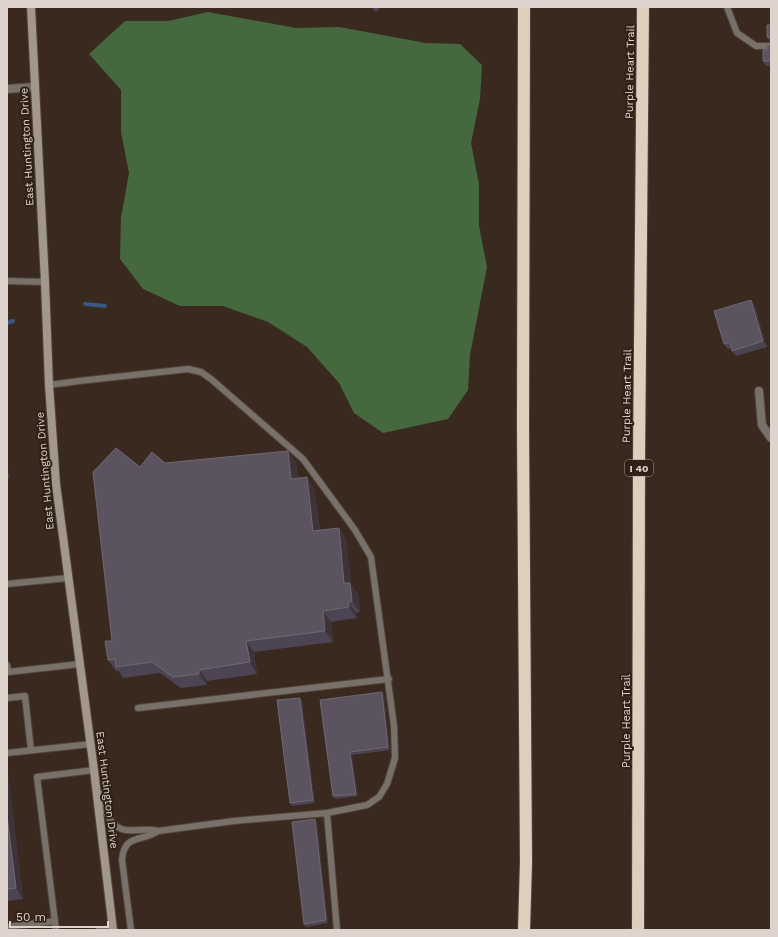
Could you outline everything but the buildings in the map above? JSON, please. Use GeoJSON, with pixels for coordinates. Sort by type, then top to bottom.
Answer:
{"type":"FeatureCollection","features":[{"type":"Feature","properties":{"kind":"highway"},"geometry":{"type":"LineString","coordinates":[[524,7],[523,426],[526,862],[524,930]]}},
{"type":"Feature","properties":{"kind":"highway","name":"Purple Heart Trail"},"geometry":{"type":"LineString","coordinates":[[638,930],[639,475],[643,7]]}},
{"type":"Feature","properties":{"kind":"street","name":"East Huntington Drive"},"geometry":{"type":"LineString","coordinates":[[31,7],[49,385],[56,484],[94,770],[113,929]]}},
{"type":"Feature","properties":{"kind":"street"},"geometry":{"type":"LineString","coordinates":[[7,89],[34,87]]}},
{"type":"Feature","properties":{"kind":"street"},"geometry":{"type":"LineString","coordinates":[[759,391],[762,425],[771,438]]}},
{"type":"Feature","properties":{"kind":"lane"},"geometry":{"type":"LineString","coordinates":[[728,7],[737,33],[756,46],[771,46]]}},
{"type":"Feature","properties":{"kind":"lane"},"geometry":{"type":"LineString","coordinates":[[7,280],[45,282]]}},
{"type":"Feature","properties":{"kind":"lane"},"geometry":{"type":"LineString","coordinates":[[49,385],[188,369],[201,372],[217,384],[303,459],[355,530],[372,557],[389,679],[394,726],[395,758],[387,784],[379,797],[367,805],[327,813],[158,831],[151,829],[125,830],[112,823],[105,812],[94,770],[37,777],[56,930]]}},
{"type":"Feature","properties":{"kind":"lane"},"geometry":{"type":"LineString","coordinates":[[7,584],[68,578]]}},
{"type":"Feature","properties":{"kind":"lane"},"geometry":{"type":"LineString","coordinates":[[7,665],[8,672],[80,664]]}},
{"type":"Feature","properties":{"kind":"lane"},"geometry":{"type":"LineString","coordinates":[[138,708],[389,679]]}},
{"type":"Feature","properties":{"kind":"lane"},"geometry":{"type":"LineString","coordinates":[[7,698],[26,696],[32,750]]}},
{"type":"Feature","properties":{"kind":"lane"},"geometry":{"type":"LineString","coordinates":[[7,753],[90,744]]}},
{"type":"Feature","properties":{"kind":"lane"},"geometry":{"type":"LineString","coordinates":[[327,813],[337,930]]}},
{"type":"Feature","properties":{"kind":"lane"},"geometry":{"type":"LineString","coordinates":[[131,930],[122,860],[123,852],[131,841],[136,838],[152,836],[158,831]]}},
{"type":"Feature","properties":{"kind":"lane"},"geometry":{"type":"LineString","coordinates":[[7,927],[55,921]]}},
{"type":"Feature","properties":{"kind":"lane"},"geometry":{"type":"LineString","coordinates":[[99,930],[113,929]]}},
{"type":"Feature","properties":{"kind":"green space"},"geometry":{"type":"Polygon","coordinates":[[[208,12],[296,28],[339,27],[426,43],[460,44],[482,65],[480,99],[471,143],[479,184],[479,226],[487,267],[470,355],[468,390],[448,419],[383,433],[354,413],[339,383],[307,347],[268,322],[223,306],[180,306],[143,289],[120,259],[121,217],[129,173],[121,132],[121,90],[89,54],[125,21],[168,21],[208,12]]]}},
{"type":"Feature","properties":{"kind":"waterway"},"geometry":{"type":"LineString","coordinates":[[85,304],[105,306]]}},
{"type":"Feature","properties":{"kind":"waterway"},"geometry":{"type":"LineString","coordinates":[[7,323],[13,321]]}}]}
